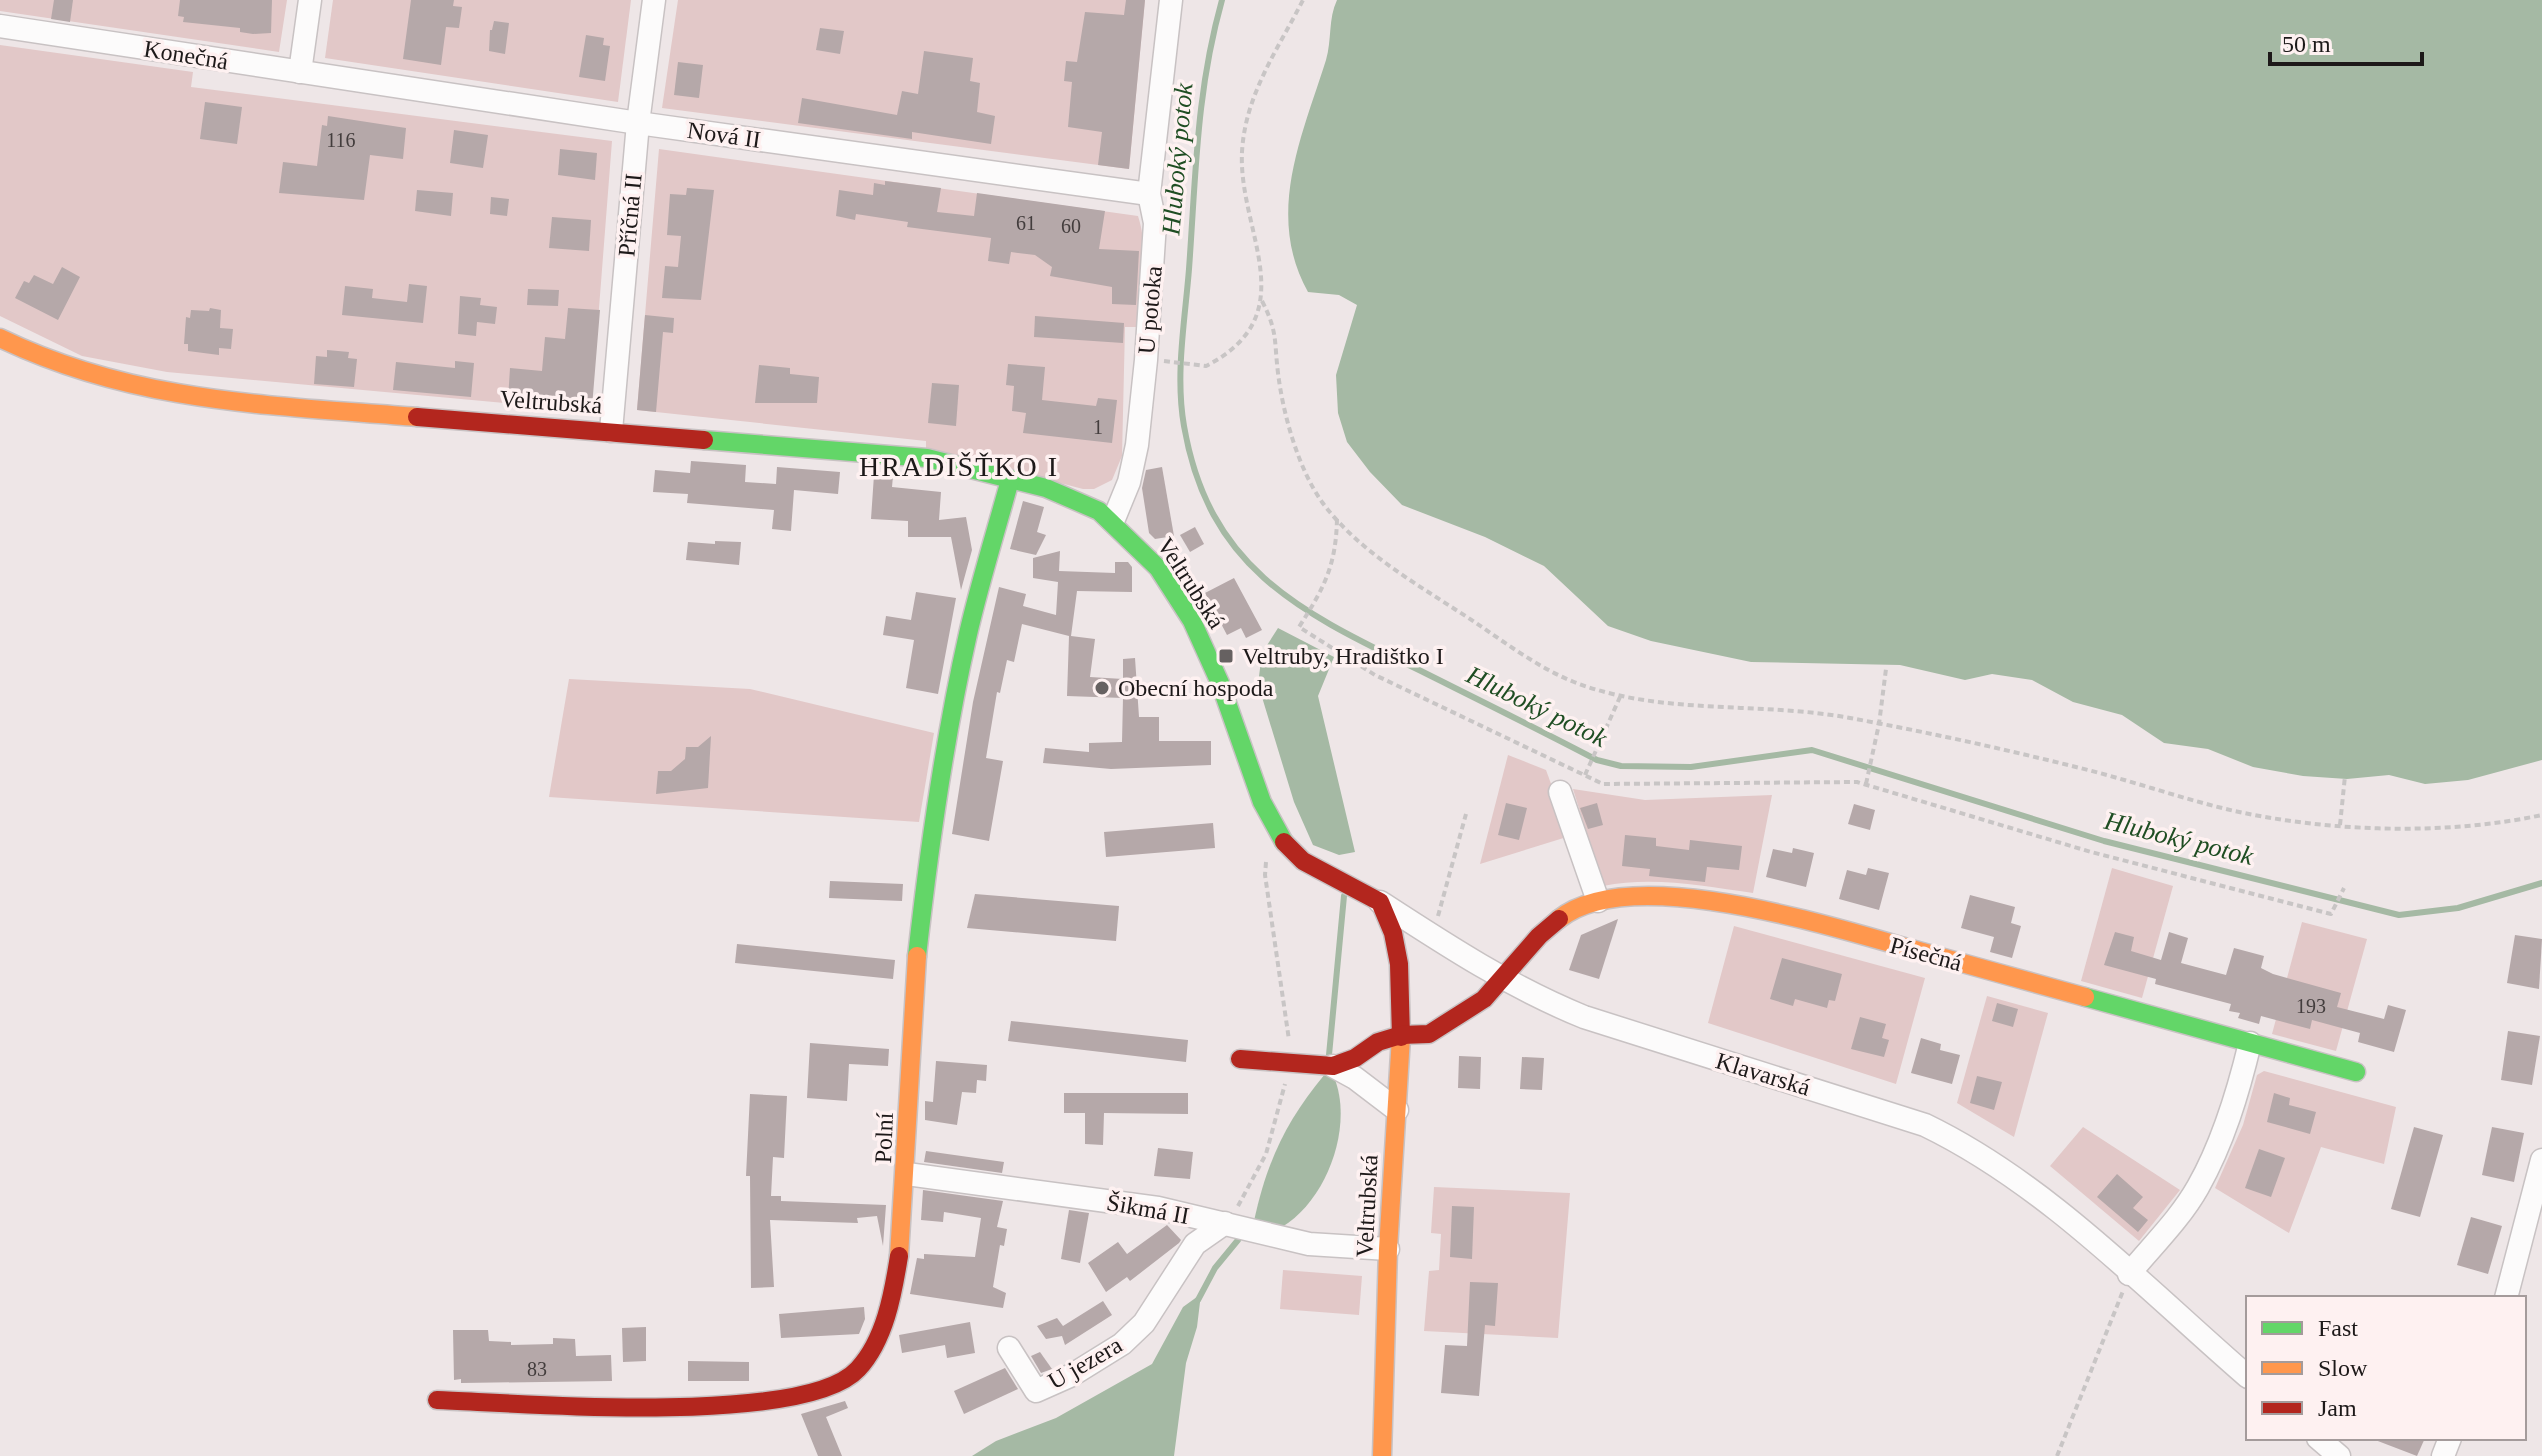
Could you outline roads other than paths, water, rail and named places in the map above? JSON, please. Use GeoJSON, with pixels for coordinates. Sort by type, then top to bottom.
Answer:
{"type":"FeatureCollection","features":[{"type":"Feature","properties":{"kind":"street"},"geometry":{"type":"LineString","coordinates":[[300,72],[310,0]]}},
{"type":"Feature","properties":{"kind":"street","name":"Příčná II"},"geometry":{"type":"LineString","coordinates":[[611,431],[638,123],[654,0]]}},
{"type":"Feature","properties":{"kind":"street","name":"U potoka"},"geometry":{"type":"LineString","coordinates":[[1113,521],[1129,482],[1137,445],[1155,223],[1149,194],[1171,0]]}},
{"type":"Feature","properties":{"kind":"street","name":"Konečná"},"geometry":{"type":"LineString","coordinates":[[0,26],[300,72]]}},
{"type":"Feature","properties":{"kind":"street","name":"Nová II"},"geometry":{"type":"LineString","coordinates":[[300,72],[638,123],[1149,194]]}},
{"type":"Feature","properties":{"kind":"street","name":"Veltrubská"},"geometry":{"type":"LineString","coordinates":[[0,338],[57,367],[127,388],[197,399],[927,458],[1075,499],[1113,521],[1158,568],[1192,621],[1220,683],[1272,824],[1285,845],[1303,861],[1380,902],[1393,933],[1399,964],[1401,1035],[1388,1249],[1382,1456]]}},
{"type":"Feature","properties":{"kind":"street","name":"Polní"},"geometry":{"type":"LineString","coordinates":[[437,1400],[671,1407],[797,1396],[846,1380],[865,1362],[876,1344],[901,1246],[907,1174],[911,1012],[933,821],[965,653],[1010,480]]}},
{"type":"Feature","properties":{"kind":"street"},"geometry":{"type":"LineString","coordinates":[[1560,792],[1598,901]]}},
{"type":"Feature","properties":{"kind":"street","name":"Písečná"},"geometry":{"type":"LineString","coordinates":[[1401,1035],[1429,1034],[1484,999],[1558,921],[1598,901],[1679,896],[1770,910],[2356,1072]]}},
{"type":"Feature","properties":{"kind":"street","name":"Klavarská"},"geometry":{"type":"LineString","coordinates":[[1380,902],[1500,979],[1584,1017],[1925,1125],[1973,1148],[2031,1191],[2246,1375]]}},
{"type":"Feature","properties":{"kind":"street"},"geometry":{"type":"LineString","coordinates":[[1240,1059],[1333,1066],[1355,1058],[1378,1042],[1401,1035]]}},
{"type":"Feature","properties":{"kind":"street"},"geometry":{"type":"LineString","coordinates":[[2129,1274],[2197,1189],[2228,1119],[2250,1043]]}},
{"type":"Feature","properties":{"kind":"street"},"geometry":{"type":"LineString","coordinates":[[1333,1066],[1397,1110]]}},
{"type":"Feature","properties":{"kind":"street"},"geometry":{"type":"LineString","coordinates":[[2507,1296],[2542,1160]]}},
{"type":"Feature","properties":{"kind":"street","name":"Šikmá II"},"geometry":{"type":"LineString","coordinates":[[907,1174],[1158,1208],[1309,1244],[1388,1249]]}},
{"type":"Feature","properties":{"kind":"street","name":"U jezera"},"geometry":{"type":"LineString","coordinates":[[1009,1348],[1036,1391],[1098,1361],[1144,1323],[1195,1244],[1225,1223]]}},
{"type":"Feature","properties":{"kind":"street"},"geometry":{"type":"LineString","coordinates":[[2320,1440],[2339,1456]]}},
{"type":"Feature","properties":{"kind":"waterway","name":"Hluboký potok"},"geometry":{"type":"LineString","coordinates":[[1222,0],[1213,34],[1198,134],[1182,348],[1181,407],[1196,475],[1215,517],[1238,551],[1267,580],[1299,605],[1376,649],[1597,760],[1621,766],[1691,767],[1812,750],[2104,841],[2399,915],[2458,908],[2542,883]]}},
{"type":"Feature","properties":{"kind":"waterway"},"geometry":{"type":"LineString","coordinates":[[1329,1055],[1344,896]]}},
{"type":"Feature","properties":{"kind":"waterway"},"geometry":{"type":"LineString","coordinates":[[1198,1300],[1215,1268],[1238,1240]]}},
{"type":"Feature","properties":{"kind":"place","name":"Veltruby, Hradištko I"},"geometry":{"type":"Point","coordinates":[1226,656]}},
{"type":"Feature","properties":{"kind":"place","name":"Obecní hospoda"},"geometry":{"type":"Point","coordinates":[1102,688]}},
{"type":"Feature","properties":{"kind":"district","name":"HRADIŠŤKO I"},"geometry":{"type":"Point","coordinates":[959,466]}}]}
